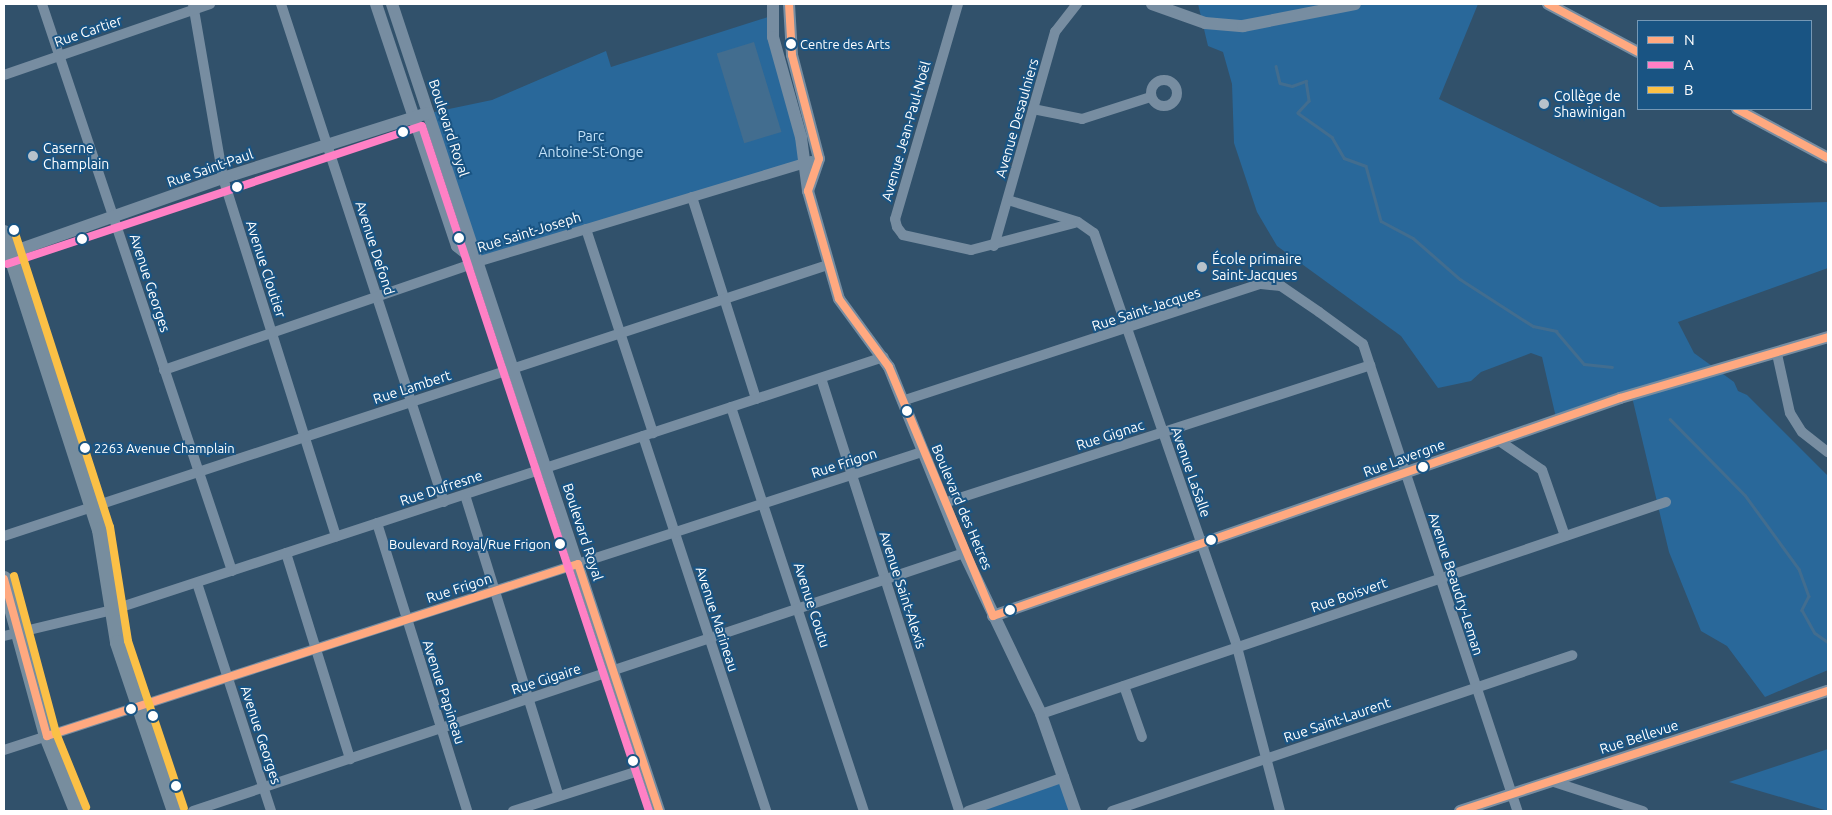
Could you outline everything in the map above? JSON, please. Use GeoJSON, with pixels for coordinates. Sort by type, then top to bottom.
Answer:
{"type":"FeatureCollection","features":[{"type":"Feature","properties":{"kind":"main road"},"geometry":{"type":"LineString","coordinates":[[4,233],[7,254],[105,550],[112,610],[139,706],[175,811]]}},
{"type":"Feature","properties":{"kind":"main road"},"geometry":{"type":"LineString","coordinates":[[4,579],[11,634],[47,736],[77,811]]}},
{"type":"Feature","properties":{"kind":"street","name":"Avenue Georges"},"geometry":{"type":"LineString","coordinates":[[42,4],[232,571]]}},
{"type":"Feature","properties":{"kind":"street","name":"Rue Cartier"},"geometry":{"type":"LineString","coordinates":[[4,75],[193,7],[210,4]]}},
{"type":"Feature","properties":{"kind":"street","name":"Avenue Defond"},"geometry":{"type":"LineString","coordinates":[[281,4],[444,502]]}},
{"type":"Feature","properties":{"kind":"street"},"geometry":{"type":"LineString","coordinates":[[376,4],[412,118],[457,246],[477,262]]}},
{"type":"Feature","properties":{"kind":"street","name":"Boulevard Royal"},"geometry":{"type":"LineString","coordinates":[[392,4],[659,811]]}},
{"type":"Feature","properties":{"kind":"street","name":"Boulevard des Hetres"},"geometry":{"type":"LineString","coordinates":[[773,4],[773,37],[806,163],[808,190],[839,299],[884,357],[964,553],[1041,714],[1075,811]]}},
{"type":"Feature","properties":{"kind":"street"},"geometry":{"type":"LineString","coordinates":[[789,4],[792,55],[819,159],[808,190]]}},
{"type":"Feature","properties":{"kind":"street","name":"Avenue Jean-Paul-Noël"},"geometry":{"type":"LineString","coordinates":[[958,4],[894,219],[903,235],[949,248],[994,246],[1078,222]]}},
{"type":"Feature","properties":{"kind":"street","name":"Avenue Desaulniers"},"geometry":{"type":"LineString","coordinates":[[994,246],[1055,32],[1077,4]]}},
{"type":"Feature","properties":{"kind":"street"},"geometry":{"type":"LineString","coordinates":[[1152,4],[1205,22],[1243,26],[1355,4]]}},
{"type":"Feature","properties":{"kind":"street"},"geometry":{"type":"LineString","coordinates":[[1548,4],[1637,51]]}},
{"type":"Feature","properties":{"kind":"street","name":"Avenue Cloutier"},"geometry":{"type":"LineString","coordinates":[[193,7],[223,178],[336,537]]}},
{"type":"Feature","properties":{"kind":"street"},"geometry":{"type":"LineString","coordinates":[[1033,109],[1082,119],[1151,97]]}},
{"type":"Feature","properties":{"kind":"street"},"geometry":{"type":"LineString","coordinates":[[1739,110],[1828,158]]}},
{"type":"Feature","properties":{"kind":"street","name":"Rue Saint-Paul"},"geometry":{"type":"LineString","coordinates":[[7,254],[115,218],[223,178],[428,113]]}},
{"type":"Feature","properties":{"kind":"street","name":"Rue Saint-Joseph"},"geometry":{"type":"LineString","coordinates":[[164,370],[477,262],[819,159]]}},
{"type":"Feature","properties":{"kind":"street"},"geometry":{"type":"LineString","coordinates":[[692,197],[756,399]]}},
{"type":"Feature","properties":{"kind":"street","name":"Avenue LaSalle"},"geometry":{"type":"LineString","coordinates":[[1008,200],[1078,222],[1094,233],[1125,331],[1163,432],[1237,648],[1280,811]]}},
{"type":"Feature","properties":{"kind":"street"},"geometry":{"type":"LineString","coordinates":[[586,229],[653,433]]}},
{"type":"Feature","properties":{"kind":"street","name":"Rue Lambert"},"geometry":{"type":"LineString","coordinates":[[4,536],[828,265]]}},
{"type":"Feature","properties":{"kind":"street","name":"Rue Saint-Jacques"},"geometry":{"type":"LineString","coordinates":[[902,401],[1125,331],[1271,282],[1363,344],[1370,365]]}},
{"type":"Feature","properties":{"kind":"street","name":"Rue Lavergne"},"geometry":{"type":"LineString","coordinates":[[993,616],[1620,398],[1777,354],[1828,337]]}},
{"type":"Feature","properties":{"kind":"street"},"geometry":{"type":"LineString","coordinates":[[1777,354],[1790,413],[1802,432],[1828,452]]}},
{"type":"Feature","properties":{"kind":"street","name":"Rue Dufresne"},"geometry":{"type":"LineString","coordinates":[[11,634],[112,610],[884,357]]}},
{"type":"Feature","properties":{"kind":"street","name":"Rue Gignac"},"geometry":{"type":"LineString","coordinates":[[944,503],[1370,365]]}},
{"type":"Feature","properties":{"kind":"street","name":"Avenue Beaudry-Leman"},"geometry":{"type":"LineString","coordinates":[[1370,365],[1517,811]]}},
{"type":"Feature","properties":{"kind":"street","name":"Avenue Saint-Alexis"},"geometry":{"type":"LineString","coordinates":[[822,378],[959,811]]}},
{"type":"Feature","properties":{"kind":"street","name":"Avenue Coutu"},"geometry":{"type":"LineString","coordinates":[[732,407],[765,503],[864,811]]}},
{"type":"Feature","properties":{"kind":"street","name":"Avenue Marineau"},"geometry":{"type":"LineString","coordinates":[[643,436],[766,811]]}},
{"type":"Feature","properties":{"kind":"street"},"geometry":{"type":"LineString","coordinates":[[1498,440],[1542,470],[1565,536]]}},
{"type":"Feature","properties":{"kind":"street","name":"Rue Frigon"},"geometry":{"type":"LineString","coordinates":[[4,750],[922,452]]}},
{"type":"Feature","properties":{"kind":"street"},"geometry":{"type":"LineString","coordinates":[[465,495],[559,796]]}},
{"type":"Feature","properties":{"kind":"street","name":"Rue Boisvert"},"geometry":{"type":"LineString","coordinates":[[1041,714],[1666,502]]}},
{"type":"Feature","properties":{"kind":"street","name":"Avenue Papineau"},"geometry":{"type":"LineString","coordinates":[[378,523],[406,620],[468,811]]}},
{"type":"Feature","properties":{"kind":"street"},"geometry":{"type":"LineString","coordinates":[[286,553],[350,759]]}},
{"type":"Feature","properties":{"kind":"street","name":"Rue Gigaire"},"geometry":{"type":"LineString","coordinates":[[193,811],[964,553]]}},
{"type":"Feature","properties":{"kind":"street","name":"Avenue Georges"},"geometry":{"type":"LineString","coordinates":[[197,583],[271,811]]}},
{"type":"Feature","properties":{"kind":"street","name":"Rue Saint-Laurent"},"geometry":{"type":"LineString","coordinates":[[1112,811],[1572,655]]}},
{"type":"Feature","properties":{"kind":"street"},"geometry":{"type":"LineString","coordinates":[[1124,686],[1142,737]]}},
{"type":"Feature","properties":{"kind":"street","name":"Rue Bellevue"},"geometry":{"type":"LineString","coordinates":[[1460,811],[1828,691]]}},
{"type":"Feature","properties":{"kind":"street"},"geometry":{"type":"LineString","coordinates":[[513,811],[645,769]]}},
{"type":"Feature","properties":{"kind":"street"},"geometry":{"type":"LineString","coordinates":[[968,811],[1064,777]]}},
{"type":"Feature","properties":{"kind":"street"},"geometry":{"type":"LineString","coordinates":[[1551,781],[1626,808],[1643,811]]}},
{"type":"Feature","properties":{"kind":"green space"},"geometry":{"type":"Polygon","coordinates":[[[1198,4],[1478,4],[1439,99],[1660,207],[1828,202],[1828,268],[1678,322],[1694,353],[1734,382],[1738,391],[1747,395],[1828,476],[1828,670],[1765,697],[1727,646],[1701,631],[1669,552],[1632,397],[1557,422],[1542,357],[1531,353],[1481,372],[1471,381],[1438,388],[1401,336],[1277,246],[1257,212],[1234,143],[1232,84],[1223,52],[1208,46],[1198,4]]]}},
{"type":"Feature","properties":{"kind":"green space","name":"Parc Antoine-St-Onge"},"geometry":{"type":"Polygon","coordinates":[[[768,17],[805,163],[477,262],[425,114],[492,100],[606,51],[611,67],[768,17]]]}},
{"type":"Feature","properties":{"kind":"green space"},"geometry":{"type":"Polygon","coordinates":[[[1828,749],[1828,811],[1729,782],[1828,749]]]}},
{"type":"Feature","properties":{"kind":"green space"},"geometry":{"type":"Polygon","coordinates":[[[1064,777],[1075,811],[968,811],[1064,777]]]}},
{"type":"Feature","properties":{"kind":"shaded area"},"geometry":{"type":"Polygon","coordinates":[[[754,42],[781,132],[744,143],[717,53],[754,42]]]}},
{"type":"Feature","properties":{"kind":"waterway"},"geometry":{"type":"LineString","coordinates":[[1276,66],[1280,83],[1292,86],[1306,81],[1309,101],[1298,113],[1332,137],[1344,158],[1366,166],[1381,221],[1413,238],[1460,279],[1533,326],[1556,331],[1584,364],[1612,367]]}},
{"type":"Feature","properties":{"kind":"waterway"},"geometry":{"type":"LineString","coordinates":[[1670,419],[1745,495],[1799,569],[1809,596],[1802,610],[1815,633],[1828,642]]}},
{"type":"Feature","properties":{"kind":"transit line","name":"N"},"geometry":{"type":"LineString","coordinates":[[789,4],[792,55],[819,159],[808,191],[839,299],[889,367],[993,616],[1620,398],[1828,337]]}},
{"type":"Feature","properties":{"kind":"transit line","name":"N"},"geometry":{"type":"LineString","coordinates":[[1548,4],[1637,51]]}},
{"type":"Feature","properties":{"kind":"transit line","name":"N"},"geometry":{"type":"LineString","coordinates":[[1739,110],[1828,158]]}},
{"type":"Feature","properties":{"kind":"transit line","name":"A"},"geometry":{"type":"LineString","coordinates":[[7,264],[422,126],[649,811]]}},
{"type":"Feature","properties":{"kind":"transit line","name":"B"},"geometry":{"type":"LineString","coordinates":[[14,230],[110,527],[128,641],[184,808]]}},
{"type":"Feature","properties":{"kind":"transit line","name":"N"},"geometry":{"type":"LineString","coordinates":[[4,579],[47,736],[578,564],[659,811]]}},
{"type":"Feature","properties":{"kind":"transit line","name":"B"},"geometry":{"type":"LineString","coordinates":[[14,576],[56,733],[86,807]]}},
{"type":"Feature","properties":{"kind":"transit line","name":"N"},"geometry":{"type":"LineString","coordinates":[[1460,811],[1828,691]]}},
{"type":"Feature","properties":{"kind":"place","name":"Centre des Arts"},"geometry":{"type":"Point","coordinates":[791,44]}},
{"type":"Feature","properties":{"kind":"place","name":"Collège de Shawinigan"},"geometry":{"type":"Point","coordinates":[1544,104]}},
{"type":"Feature","properties":{"kind":"place","name":"Caserne Champlain"},"geometry":{"type":"Point","coordinates":[33,156]}},
{"type":"Feature","properties":{"kind":"place","name":"École primaire Saint-Jacques"},"geometry":{"type":"Point","coordinates":[1202,267]}},
{"type":"Feature","properties":{"kind":"place","name":"2263 Avenue Champlain"},"geometry":{"type":"Point","coordinates":[85,448]}},
{"type":"Feature","properties":{"kind":"place","name":"Boulevard Royal/Rue Frigon"},"geometry":{"type":"Point","coordinates":[560,544]}}]}
